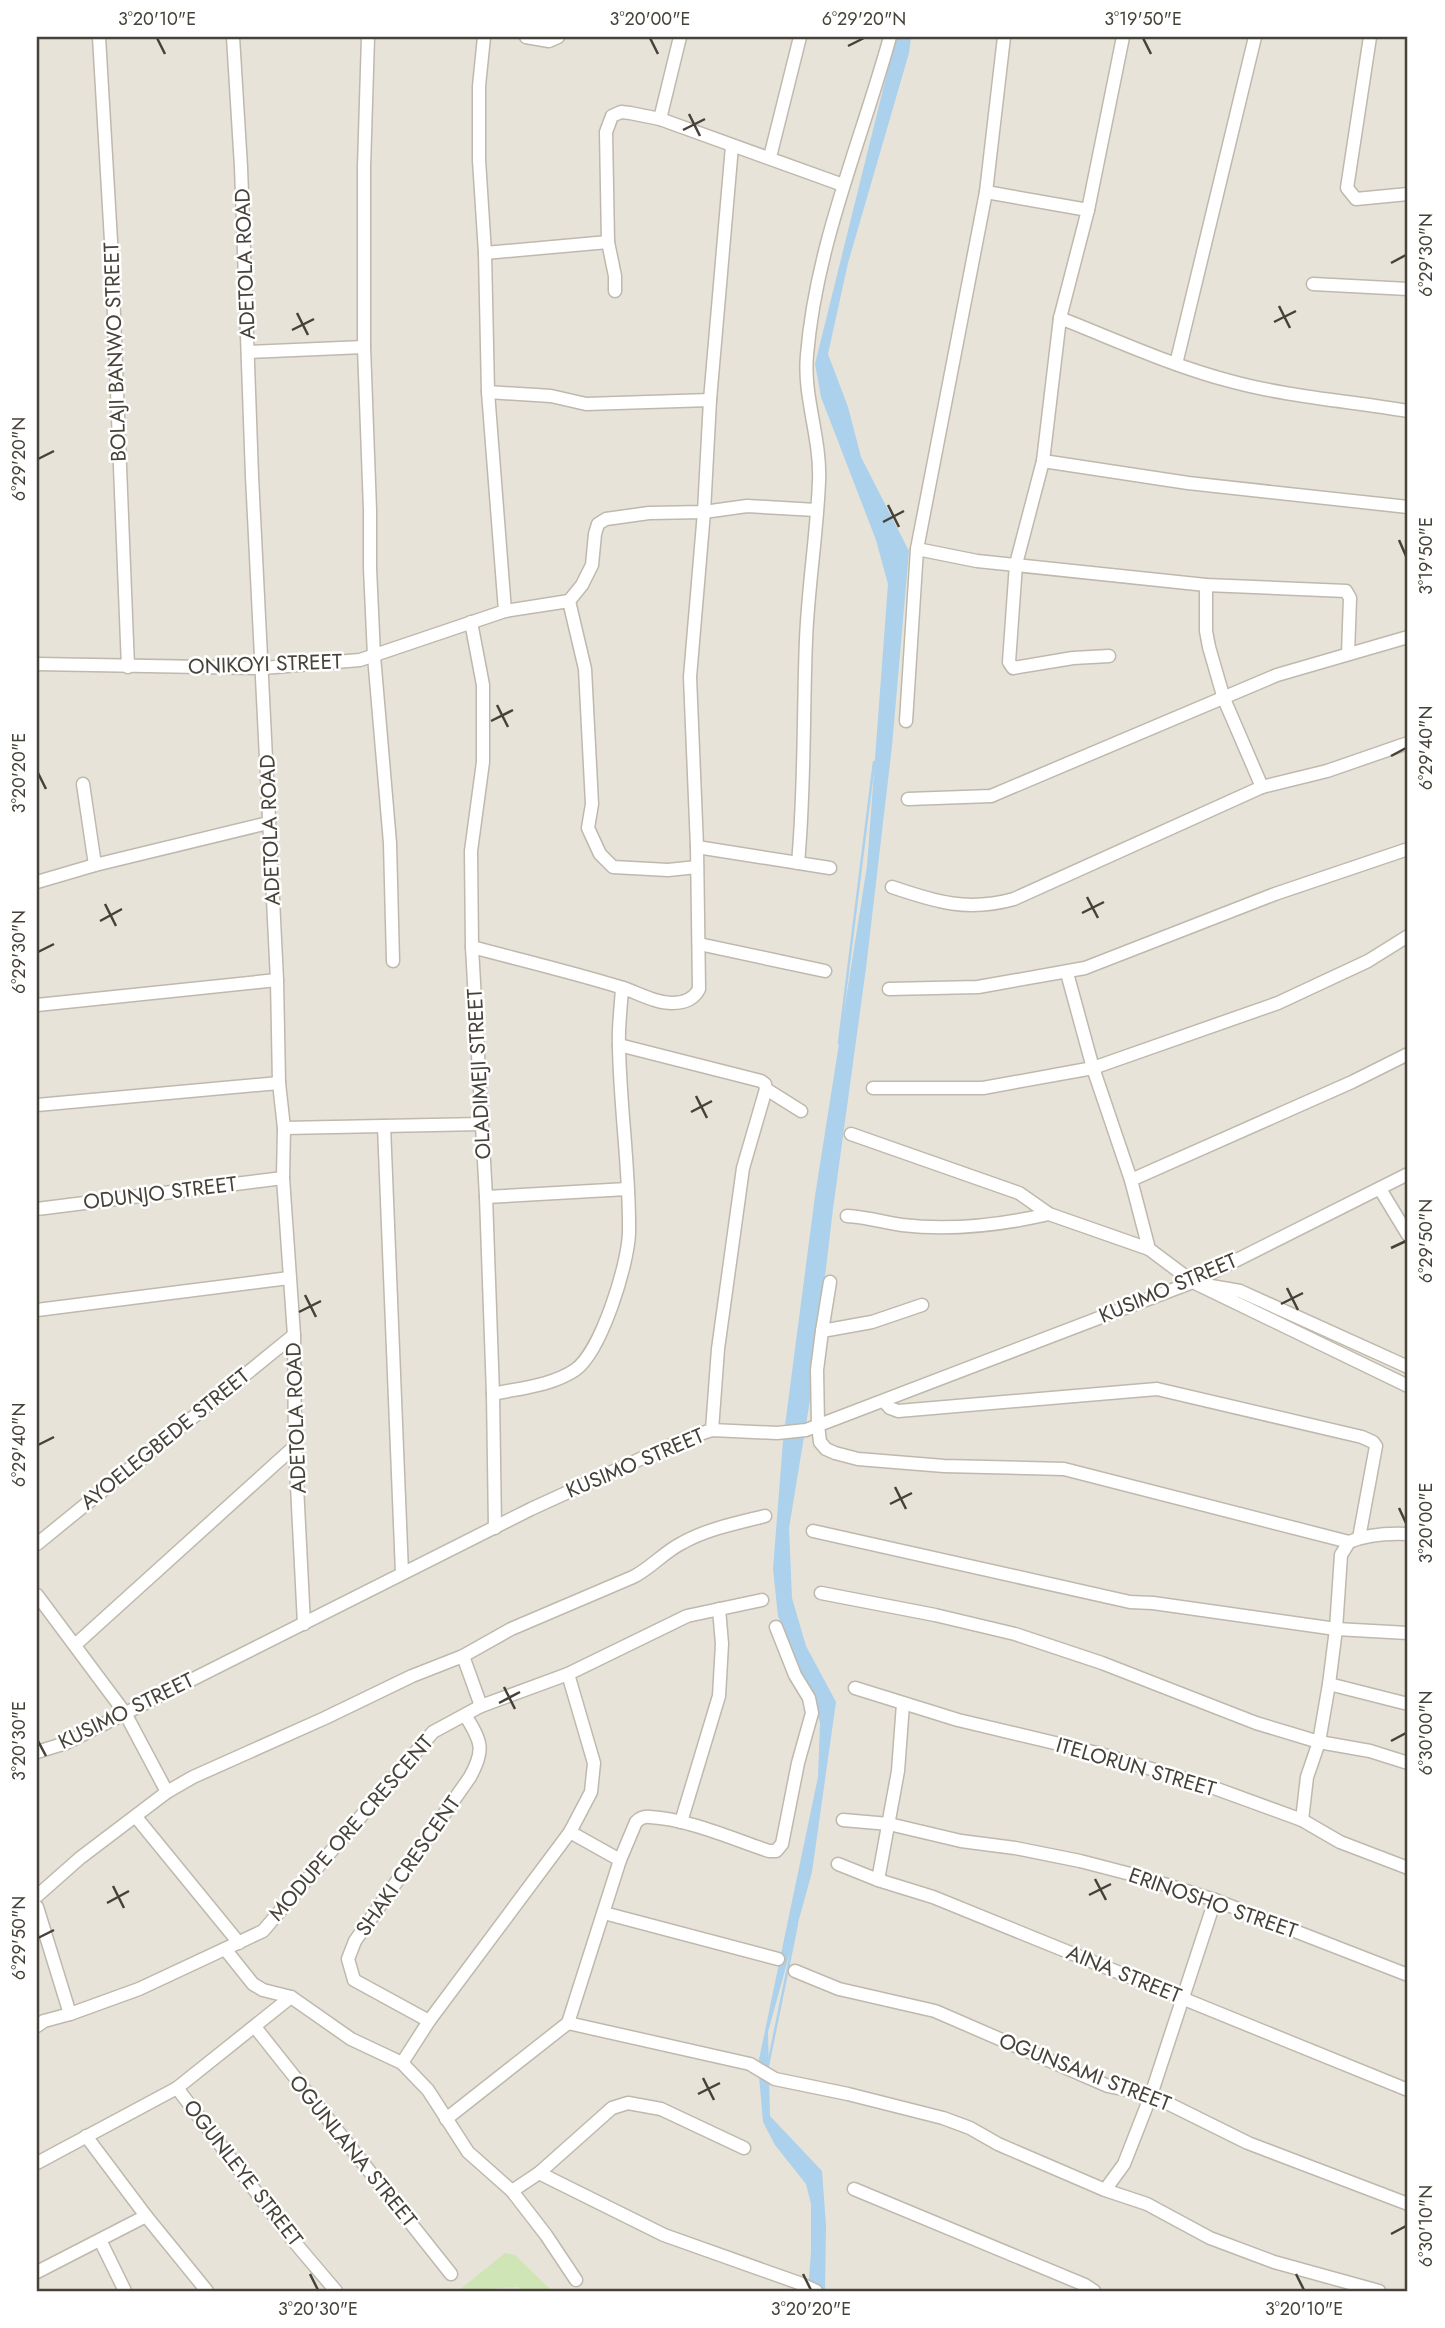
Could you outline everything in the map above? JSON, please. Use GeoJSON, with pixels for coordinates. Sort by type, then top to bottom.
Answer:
{"type":"FeatureCollection","features":[{"type":"Feature","properties":{"kind":"street","name":"BOLAJI BANWO STREET"},"geometry":{"type":"LineString","coordinates":[[99,37],[111,241],[128,667]]}},
{"type":"Feature","properties":{"kind":"street","name":"ADETOLA ROAD"},"geometry":{"type":"LineString","coordinates":[[233,37],[277,980],[279,1083],[284,1128],[283,1178],[294,1335],[295,1446],[303,1624]]}},
{"type":"Feature","properties":{"kind":"street"},"geometry":{"type":"LineString","coordinates":[[368,37],[363,347],[374,656],[390,843],[393,961]]}},
{"type":"Feature","properties":{"kind":"street"},"geometry":{"type":"LineString","coordinates":[[484,37],[479,86],[479,160],[485,253],[488,392],[505,611]]}},
{"type":"Feature","properties":{"kind":"street"},"geometry":{"type":"LineString","coordinates":[[526,37],[549,41],[558,37]]}},
{"type":"Feature","properties":{"kind":"street"},"geometry":{"type":"LineString","coordinates":[[660,119],[680,37]]}},
{"type":"Feature","properties":{"kind":"street"},"geometry":{"type":"LineString","coordinates":[[770,157],[800,37]]}},
{"type":"Feature","properties":{"kind":"street"},"geometry":{"type":"LineString","coordinates":[[799,863],[807,619],[819,471],[815,426],[807,385],[807,355],[818,288],[844,185],[863,131],[890,37]]}},
{"type":"Feature","properties":{"kind":"street"},"geometry":{"type":"LineString","coordinates":[[906,721],[917,549],[986,192],[1004,37]]}},
{"type":"Feature","properties":{"kind":"street"},"geometry":{"type":"LineString","coordinates":[[1110,656],[1073,658],[1013,668],[1010,666],[1017,564],[1043,461],[1060,318],[1087,210],[1123,37]]}},
{"type":"Feature","properties":{"kind":"street"},"geometry":{"type":"LineString","coordinates":[[1176,364],[1255,37]]}},
{"type":"Feature","properties":{"kind":"street"},"geometry":{"type":"LineString","coordinates":[[1370,37],[1347,188],[1356,199],[1408,194]]}},
{"type":"Feature","properties":{"kind":"street"},"geometry":{"type":"LineString","coordinates":[[615,291],[615,276],[608,242],[607,132],[612,116],[621,112],[660,119],[844,185]]}},
{"type":"Feature","properties":{"kind":"street"},"geometry":{"type":"LineString","coordinates":[[472,947],[668,1003],[687,1000],[695,996],[699,989],[690,677],[732,146]]}},
{"type":"Feature","properties":{"kind":"street"},"geometry":{"type":"LineString","coordinates":[[986,192],[1087,210]]}},
{"type":"Feature","properties":{"kind":"street"},"geometry":{"type":"LineString","coordinates":[[485,253],[608,242]]}},
{"type":"Feature","properties":{"kind":"street"},"geometry":{"type":"LineString","coordinates":[[1313,284],[1408,289]]}},
{"type":"Feature","properties":{"kind":"street"},"geometry":{"type":"LineString","coordinates":[[1060,318],[1176,364],[1230,382],[1408,411]]}},
{"type":"Feature","properties":{"kind":"street"},"geometry":{"type":"LineString","coordinates":[[249,352],[363,347]]}},
{"type":"Feature","properties":{"kind":"street"},"geometry":{"type":"LineString","coordinates":[[488,392],[551,396],[586,404],[710,400]]}},
{"type":"Feature","properties":{"kind":"street"},"geometry":{"type":"LineString","coordinates":[[1043,461],[1188,483],[1408,507]]}},
{"type":"Feature","properties":{"kind":"street"},"geometry":{"type":"LineString","coordinates":[[697,867],[668,870],[613,867],[600,854],[588,828],[592,804],[584,669],[569,601],[582,585],[592,565],[598,524],[606,519],[747,506],[816,510]]}},
{"type":"Feature","properties":{"kind":"street"},"geometry":{"type":"LineString","coordinates":[[917,549],[977,561],[1206,585],[1346,592],[1350,598],[1348,654]]}},
{"type":"Feature","properties":{"kind":"street"},"geometry":{"type":"LineString","coordinates":[[1206,585],[1206,631],[1224,699],[1262,787]]}},
{"type":"Feature","properties":{"kind":"street","name":"ONIKOYI STREET"},"geometry":{"type":"LineString","coordinates":[[37,664],[263,668],[360,660],[505,611],[569,601]]}},
{"type":"Feature","properties":{"kind":"street","name":"OLADIMEJI STREET"},"geometry":{"type":"LineString","coordinates":[[471,621],[482,685],[483,762],[471,851],[472,947],[486,1197],[495,1528]]}},
{"type":"Feature","properties":{"kind":"street"},"geometry":{"type":"LineString","coordinates":[[908,799],[991,796],[1277,675],[1408,637]]}},
{"type":"Feature","properties":{"kind":"street"},"geometry":{"type":"LineString","coordinates":[[892,887],[956,906],[1004,902],[1262,787],[1327,771],[1408,743]]}},
{"type":"Feature","properties":{"kind":"street"},"geometry":{"type":"LineString","coordinates":[[83,784],[94,865]]}},
{"type":"Feature","properties":{"kind":"street"},"geometry":{"type":"LineString","coordinates":[[37,882],[94,865],[268,823]]}},
{"type":"Feature","properties":{"kind":"street"},"geometry":{"type":"LineString","coordinates":[[697,847],[830,868]]}},
{"type":"Feature","properties":{"kind":"street"},"geometry":{"type":"LineString","coordinates":[[889,989],[978,987],[1067,973],[1121,955],[1275,894],[1408,849]]}},
{"type":"Feature","properties":{"kind":"street"},"geometry":{"type":"LineString","coordinates":[[873,1088],[983,1088],[1093,1069],[1278,1003],[1355,968],[1408,936]]}},
{"type":"Feature","properties":{"kind":"street"},"geometry":{"type":"LineString","coordinates":[[699,944],[825,971]]}},
{"type":"Feature","properties":{"kind":"street"},"geometry":{"type":"LineString","coordinates":[[1067,973],[1093,1069],[1131,1181],[1149,1250]]}},
{"type":"Feature","properties":{"kind":"street"},"geometry":{"type":"LineString","coordinates":[[37,1005],[277,980]]}},
{"type":"Feature","properties":{"kind":"street"},"geometry":{"type":"LineString","coordinates":[[493,1394],[554,1380],[576,1369],[587,1359],[608,1318],[622,1275],[629,1236],[619,1045],[622,988]]}},
{"type":"Feature","properties":{"kind":"street"},"geometry":{"type":"LineString","coordinates":[[619,1045],[761,1080],[765,1084],[743,1168],[718,1349],[712,1430]]}},
{"type":"Feature","properties":{"kind":"street"},"geometry":{"type":"LineString","coordinates":[[1131,1181],[1352,1082],[1408,1054]]}},
{"type":"Feature","properties":{"kind":"street"},"geometry":{"type":"LineString","coordinates":[[37,1105],[279,1083]]}},
{"type":"Feature","properties":{"kind":"street"},"geometry":{"type":"LineString","coordinates":[[765,1089],[801,1111]]}},
{"type":"Feature","properties":{"kind":"street"},"geometry":{"type":"LineString","coordinates":[[284,1128],[482,1124]]}},
{"type":"Feature","properties":{"kind":"street"},"geometry":{"type":"LineString","coordinates":[[384,1126],[402,1573]]}},
{"type":"Feature","properties":{"kind":"street"},"geometry":{"type":"LineString","coordinates":[[851,1134],[1019,1193],[1049,1214],[1149,1250],[1193,1282],[1408,1386]]}},
{"type":"Feature","properties":{"kind":"street","name":"KUSIMO STREET"},"geometry":{"type":"LineString","coordinates":[[37,1752],[66,1742],[402,1573],[653,1453],[712,1430],[781,1432],[812,1428],[1193,1282],[1408,1174]]}},
{"type":"Feature","properties":{"kind":"street","name":"ODUNJO STREET"},"geometry":{"type":"LineString","coordinates":[[37,1209],[283,1178]]}},
{"type":"Feature","properties":{"kind":"street"},"geometry":{"type":"LineString","coordinates":[[486,1197],[627,1189]]}},
{"type":"Feature","properties":{"kind":"street"},"geometry":{"type":"LineString","coordinates":[[1380,1189],[1408,1235]]}},
{"type":"Feature","properties":{"kind":"street"},"geometry":{"type":"LineString","coordinates":[[847,1216],[901,1225],[947,1227],[1008,1224],[1049,1214]]}},
{"type":"Feature","properties":{"kind":"street"},"geometry":{"type":"LineString","coordinates":[[37,1310],[289,1278]]}},
{"type":"Feature","properties":{"kind":"street"},"geometry":{"type":"LineString","coordinates":[[830,1282],[817,1370],[812,1428],[826,1450],[858,1459],[944,1466],[1064,1469],[1354,1540],[1390,1533],[1408,1534]]}},
{"type":"Feature","properties":{"kind":"street"},"geometry":{"type":"LineString","coordinates":[[1193,1282],[1240,1292],[1408,1367]]}},
{"type":"Feature","properties":{"kind":"street"},"geometry":{"type":"LineString","coordinates":[[822,1331],[872,1322],[922,1305]]}},
{"type":"Feature","properties":{"kind":"street","name":"AYOELEGBEDE STREET"},"geometry":{"type":"LineString","coordinates":[[37,1544],[294,1335]]}},
{"type":"Feature","properties":{"kind":"street"},"geometry":{"type":"LineString","coordinates":[[884,1401],[890,1408],[898,1411],[1157,1389],[1362,1437],[1373,1442],[1376,1446],[1354,1540],[1341,1555],[1329,1684],[1320,1742],[1307,1777],[1302,1820]]}},
{"type":"Feature","properties":{"kind":"street"},"geometry":{"type":"LineString","coordinates":[[75,1645],[295,1446]]}},
{"type":"Feature","properties":{"kind":"street"},"geometry":{"type":"LineString","coordinates":[[37,1896],[80,1858],[167,1792],[192,1777],[412,1676],[463,1656],[511,1629],[640,1574],[680,1544],[697,1535],[765,1516]]}},
{"type":"Feature","properties":{"kind":"street"},"geometry":{"type":"LineString","coordinates":[[813,1531],[1130,1602],[1336,1629],[1408,1633]]}},
{"type":"Feature","properties":{"kind":"street"},"geometry":{"type":"LineString","coordinates":[[821,1593],[1015,1634],[1102,1663],[1256,1723],[1408,1763]]}},
{"type":"Feature","properties":{"kind":"street"},"geometry":{"type":"LineString","coordinates":[[37,1595],[125,1713],[167,1792]]}},
{"type":"Feature","properties":{"kind":"street","name":"MODUPE ORE CRESCENT"},"geometry":{"type":"LineString","coordinates":[[37,2026],[44,2021],[139,1989],[263,1931],[433,1732],[481,1706],[568,1674],[687,1616],[762,1601]]}},
{"type":"Feature","properties":{"kind":"street"},"geometry":{"type":"LineString","coordinates":[[681,1822],[719,1696],[722,1644],[719,1609]]}},
{"type":"Feature","properties":{"kind":"street"},"geometry":{"type":"LineString","coordinates":[[446,2119],[568,2023],[620,1860],[640,1818],[649,1816],[681,1822],[769,1851],[776,1851],[782,1844],[798,1763],[812,1713],[809,1698],[795,1675],[776,1627]]}},
{"type":"Feature","properties":{"kind":"street"},"geometry":{"type":"LineString","coordinates":[[463,1656],[481,1706]]}},
{"type":"Feature","properties":{"kind":"street"},"geometry":{"type":"LineString","coordinates":[[402,2063],[429,2021],[570,1832],[591,1792],[594,1763],[568,1674]]}},
{"type":"Feature","properties":{"kind":"street"},"geometry":{"type":"LineString","coordinates":[[1329,1684],[1408,1704]]}},
{"type":"Feature","properties":{"kind":"street","name":"ITELORUN STREET"},"geometry":{"type":"LineString","coordinates":[[855,1688],[957,1720],[1154,1769],[1302,1820],[1340,1842],[1408,1868]]}},
{"type":"Feature","properties":{"kind":"street"},"geometry":{"type":"LineString","coordinates":[[878,1880],[898,1771],[903,1704]]}},
{"type":"Feature","properties":{"kind":"street","name":"SHAKI CRESCENT"},"geometry":{"type":"LineString","coordinates":[[429,2021],[354,1980],[348,1959],[355,1941],[480,1759],[481,1746],[465,1715]]}},
{"type":"Feature","properties":{"kind":"street"},"geometry":{"type":"LineString","coordinates":[[136,1817],[239,1943]]}},
{"type":"Feature","properties":{"kind":"street","name":"ERINOSHO STREET"},"geometry":{"type":"LineString","coordinates":[[843,1820],[889,1824],[961,1841],[1016,1848],[1080,1861],[1215,1900],[1408,1975]]}},
{"type":"Feature","properties":{"kind":"street"},"geometry":{"type":"LineString","coordinates":[[570,1832],[620,1860]]}},
{"type":"Feature","properties":{"kind":"street","name":"AINA STREET"},"geometry":{"type":"LineString","coordinates":[[838,1864],[933,1898],[1408,2090]]}},
{"type":"Feature","properties":{"kind":"street"},"geometry":{"type":"LineString","coordinates":[[1105,2190],[1124,2164],[1151,2095],[1215,1900]]}},
{"type":"Feature","properties":{"kind":"street"},"geometry":{"type":"LineString","coordinates":[[37,1907],[70,2014]]}},
{"type":"Feature","properties":{"kind":"street"},"geometry":{"type":"LineString","coordinates":[[604,1913],[778,1959]]}},
{"type":"Feature","properties":{"kind":"street"},"geometry":{"type":"LineString","coordinates":[[225,1949],[253,1984],[263,1990],[291,1997],[351,2039],[402,2063],[428,2091],[468,2152],[512,2192],[546,2235],[576,2280]]}},
{"type":"Feature","properties":{"kind":"street","name":"OGUNSAMI STREET"},"geometry":{"type":"LineString","coordinates":[[795,1971],[839,1989],[935,2011],[1108,2086],[1151,2095],[1248,2143],[1408,2204]]}},
{"type":"Feature","properties":{"kind":"street"},"geometry":{"type":"LineString","coordinates":[[37,2163],[177,2088],[291,1997]]}},
{"type":"Feature","properties":{"kind":"street"},"geometry":{"type":"LineString","coordinates":[[568,2023],[750,2064],[775,2079],[943,2118],[1105,2190],[1147,2204],[1210,2238],[1274,2262],[1379,2291]]}},
{"type":"Feature","properties":{"kind":"street","name":"OGUNLANA STREET"},"geometry":{"type":"LineString","coordinates":[[255,2028],[451,2274]]}},
{"type":"Feature","properties":{"kind":"street","name":"OGUNLEYE STREET"},"geometry":{"type":"LineString","coordinates":[[177,2088],[291,2238],[336,2291]]}},
{"type":"Feature","properties":{"kind":"street"},"geometry":{"type":"LineString","coordinates":[[512,2192],[539,2173],[612,2108],[628,2103],[661,2109],[744,2148]]}},
{"type":"Feature","properties":{"kind":"street"},"geometry":{"type":"LineString","coordinates":[[86,2136],[207,2291]]}},
{"type":"Feature","properties":{"kind":"street"},"geometry":{"type":"LineString","coordinates":[[539,2173],[664,2235],[816,2291]]}},
{"type":"Feature","properties":{"kind":"street"},"geometry":{"type":"LineString","coordinates":[[854,2189],[1015,2254],[1094,2291]]}},
{"type":"Feature","properties":{"kind":"street"},"geometry":{"type":"LineString","coordinates":[[37,2272],[146,2216]]}},
{"type":"Feature","properties":{"kind":"street"},"geometry":{"type":"LineString","coordinates":[[100,2240],[125,2291]]}},
{"type":"Feature","properties":{"kind":"shaded area"},"geometry":{"type":"Polygon","coordinates":[[[37,37],[1408,37],[1408,2291],[37,2291],[37,37]]]}},
{"type":"Feature","properties":{"kind":"green space"},"geometry":{"type":"Polygon","coordinates":[[[505,2253],[515,2255],[552,2291],[523,2291],[518,2287],[458,2291],[505,2253]]]}},
{"type":"Feature","properties":{"kind":"water"},"geometry":{"type":"Polygon","coordinates":[[[896,37],[911,37],[909,53],[848,263],[828,354],[848,407],[861,457],[909,551],[892,746],[866,968],[811,1394],[789,1528],[792,1598],[806,1646],[836,1702],[812,1872],[768,2032],[770,2116],[822,2171],[826,2225],[825,2291],[808,2291],[811,2204],[806,2184],[775,2145],[763,2122],[758,2064],[818,1777],[820,1723],[810,1690],[793,1656],[778,1616],[773,1569],[783,1441],[815,1196],[867,866],[888,584],[876,540],[821,397],[815,364],[896,37]]]}},
{"type":"Feature","properties":{"kind":"waterway"},"geometry":{"type":"LineString","coordinates":[[839,1043],[874,762]]}},
{"type":"Feature","properties":{"kind":"waterway"},"geometry":{"type":"LineString","coordinates":[[768,2065],[797,1924]]}}]}
